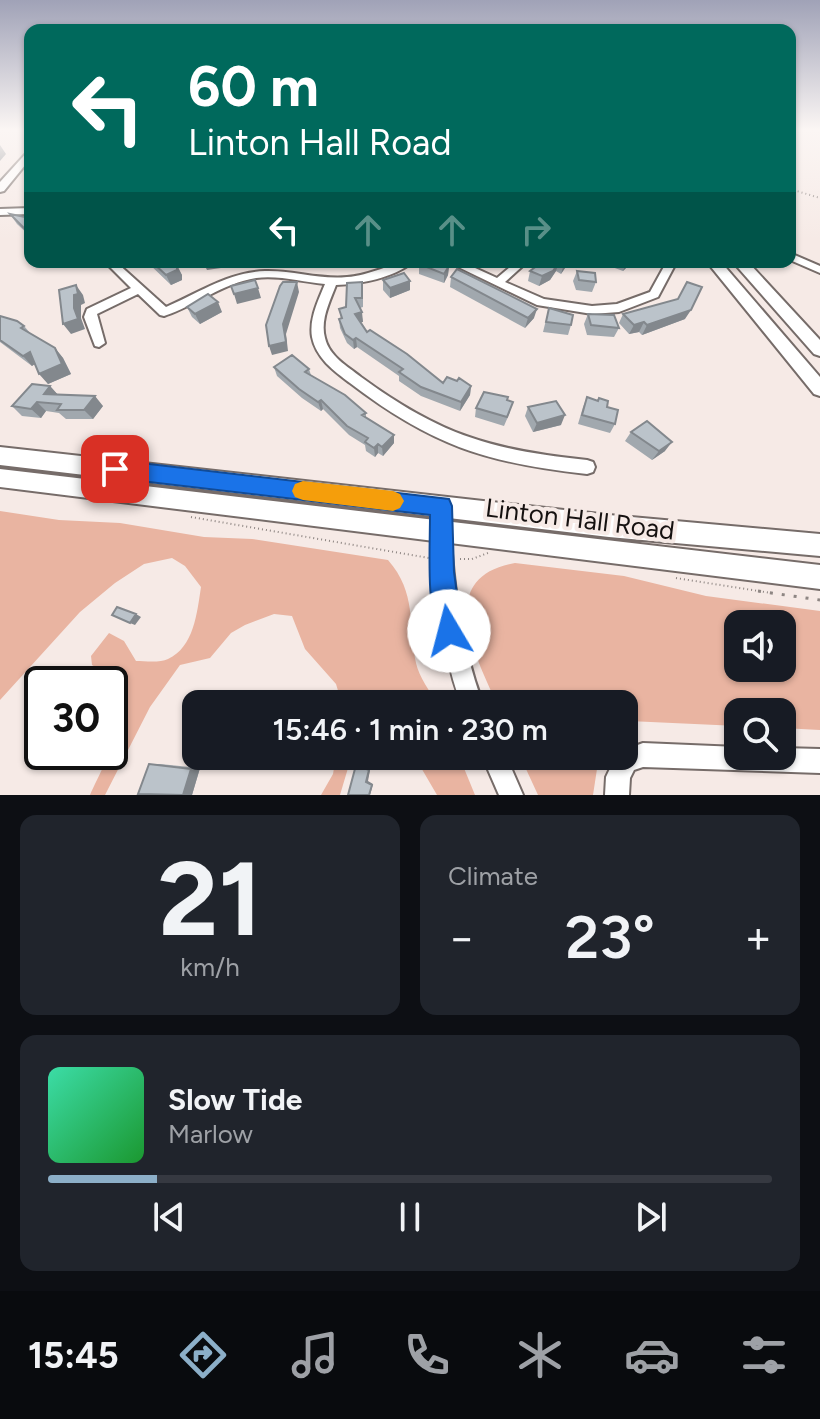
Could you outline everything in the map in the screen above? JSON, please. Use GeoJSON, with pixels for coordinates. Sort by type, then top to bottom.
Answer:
{"type":"FeatureCollection","features":[{"type":"Feature","properties":{"kind":"main road"},"geometry":{"type":"LineString","coordinates":[[0,189],[19,166]]}},
{"type":"Feature","properties":{"kind":"main road"},"geometry":{"type":"LineString","coordinates":[[719,268],[820,389]]}},
{"type":"Feature","properties":{"kind":"main road"},"geometry":{"type":"LineString","coordinates":[[745,268],[820,350]]}},
{"type":"Feature","properties":{"kind":"main road","name":"Linton Hall Road"},"geometry":{"type":"LineString","coordinates":[[0,456],[609,526],[820,545]]}},
{"type":"Feature","properties":{"kind":"main road","name":"Linton Hall Road"},"geometry":{"type":"LineString","coordinates":[[0,478],[820,577]]}},
{"type":"Feature","properties":{"kind":"street"},"geometry":{"type":"LineString","coordinates":[[0,212],[24,211]]}},
{"type":"Feature","properties":{"kind":"street"},"geometry":{"type":"LineString","coordinates":[[796,259],[820,270]]}},
{"type":"Feature","properties":{"kind":"street"},"geometry":{"type":"LineString","coordinates":[[116,268],[164,312],[228,283],[252,276],[285,275],[331,282],[379,274],[394,268]]}},
{"type":"Feature","properties":{"kind":"street"},"geometry":{"type":"LineString","coordinates":[[250,268],[252,276]]}},
{"type":"Feature","properties":{"kind":"street"},"geometry":{"type":"LineString","coordinates":[[466,268],[541,302],[569,308],[619,308],[654,294],[668,268]]}},
{"type":"Feature","properties":{"kind":"street"},"geometry":{"type":"LineString","coordinates":[[498,282],[515,268]]}},
{"type":"Feature","properties":{"kind":"street"},"geometry":{"type":"LineString","coordinates":[[331,282],[319,317],[318,338],[326,357],[390,406],[431,431],[477,450],[534,462],[587,467]]}},
{"type":"Feature","properties":{"kind":"street"},"geometry":{"type":"LineString","coordinates":[[99,343],[91,312],[138,289]]}},
{"type":"Feature","properties":{"kind":"street"},"geometry":{"type":"LineString","coordinates":[[441,506],[446,614],[467,690]]}},
{"type":"Feature","properties":{"kind":"street"},"geometry":{"type":"LineString","coordinates":[[617,795],[618,777],[626,761],[643,755],[820,761]]}},
{"type":"Feature","properties":{"kind":"street"},"geometry":{"type":"LineString","coordinates":[[500,770],[511,795]]}},
{"type":"Feature","properties":{"kind":"path"},"geometry":{"type":"LineString","coordinates":[[796,191],[820,198]]}},
{"type":"Feature","properties":{"kind":"path"},"geometry":{"type":"LineString","coordinates":[[185,516],[414,557]]}},
{"type":"Feature","properties":{"kind":"shaded area"},"geometry":{"type":"Polygon","coordinates":[[[0,511],[59,520],[120,523],[204,537],[252,539],[388,560],[397,572],[407,597],[417,668],[429,690],[338,690],[305,649],[292,616],[274,614],[231,633],[210,658],[180,665],[150,707],[128,750],[128,666],[93,666],[91,656],[109,633],[124,641],[136,661],[168,659],[184,646],[196,618],[201,587],[185,566],[172,558],[144,564],[115,583],[80,612],[31,666],[24,666],[24,674],[0,700],[0,511]]]}},
{"type":"Feature","properties":{"kind":"shaded area"},"geometry":{"type":"Polygon","coordinates":[[[515,563],[624,576],[706,596],[820,611],[820,730],[796,729],[796,698],[724,698],[724,725],[638,721],[638,690],[491,690],[479,663],[467,620],[468,601],[475,584],[490,571],[515,563]]]}},
{"type":"Feature","properties":{"kind":"shaded area"},"geometry":{"type":"Polygon","coordinates":[[[102,770],[118,770],[105,795],[90,795],[102,770]]]}},
{"type":"Feature","properties":{"kind":"shaded area"},"geometry":{"type":"Polygon","coordinates":[[[334,770],[347,770],[340,795],[321,795],[334,770]]]}},
{"type":"Feature","properties":{"kind":"shaded area"},"geometry":{"type":"Polygon","coordinates":[[[422,770],[465,770],[475,795],[437,795],[422,770]]]}},
{"type":"Feature","properties":{"kind":"shaded area"},"geometry":{"type":"Polygon","coordinates":[[[526,770],[597,770],[593,795],[538,795],[526,770]]]}},
{"type":"Feature","properties":{"kind":"building"},"geometry":{"type":"Polygon","coordinates":[[[10,214],[24,217],[24,228],[10,214]]]}},
{"type":"Feature","properties":{"kind":"building"},"geometry":{"type":"Polygon","coordinates":[[[158,268],[177,268],[177,270],[166,275],[158,268]]]}},
{"type":"Feature","properties":{"kind":"building"},"geometry":{"type":"Polygon","coordinates":[[[429,268],[448,268],[444,274],[429,268]]]}},
{"type":"Feature","properties":{"kind":"building"},"geometry":{"type":"Polygon","coordinates":[[[534,268],[555,268],[542,276],[530,271],[534,268]]]}},
{"type":"Feature","properties":{"kind":"building"},"geometry":{"type":"Polygon","coordinates":[[[457,269],[537,309],[528,318],[451,277],[457,269]]]}},
{"type":"Feature","properties":{"kind":"building"},"geometry":{"type":"Polygon","coordinates":[[[577,271],[595,273],[596,282],[579,280],[577,271]]]}},
{"type":"Feature","properties":{"kind":"building"},"geometry":{"type":"Polygon","coordinates":[[[404,273],[410,281],[390,288],[383,280],[404,273]]]}},
{"type":"Feature","properties":{"kind":"building"},"geometry":{"type":"Polygon","coordinates":[[[255,280],[258,288],[234,294],[231,286],[255,280]]]}},
{"type":"Feature","properties":{"kind":"building"},"geometry":{"type":"Polygon","coordinates":[[[283,282],[297,282],[283,324],[286,342],[269,346],[266,325],[283,282]]]}},
{"type":"Feature","properties":{"kind":"building"},"geometry":{"type":"Polygon","coordinates":[[[362,282],[362,298],[355,298],[362,312],[355,314],[367,332],[370,330],[407,354],[443,383],[447,377],[457,381],[459,378],[471,386],[461,402],[421,387],[399,372],[403,369],[345,334],[339,309],[346,307],[347,283],[362,282]]]}},
{"type":"Feature","properties":{"kind":"building"},"geometry":{"type":"Polygon","coordinates":[[[687,282],[702,287],[691,310],[647,325],[644,322],[634,325],[623,314],[678,299],[687,282]]]}},
{"type":"Feature","properties":{"kind":"building"},"geometry":{"type":"Polygon","coordinates":[[[76,285],[78,294],[74,295],[74,308],[78,319],[63,324],[59,290],[76,285]]]}},
{"type":"Feature","properties":{"kind":"building"},"geometry":{"type":"Polygon","coordinates":[[[208,294],[218,302],[195,314],[187,307],[208,294]]]}},
{"type":"Feature","properties":{"kind":"building"},"geometry":{"type":"Polygon","coordinates":[[[549,308],[573,315],[571,325],[546,322],[549,308]]]}},
{"type":"Feature","properties":{"kind":"building"},"geometry":{"type":"Polygon","coordinates":[[[588,314],[614,315],[619,328],[591,325],[588,314]]]}},
{"type":"Feature","properties":{"kind":"building"},"geometry":{"type":"Polygon","coordinates":[[[0,316],[17,321],[24,326],[21,328],[55,348],[62,364],[39,374],[30,352],[23,356],[0,340],[0,316]]]}},
{"type":"Feature","properties":{"kind":"building"},"geometry":{"type":"Polygon","coordinates":[[[292,355],[309,369],[305,372],[345,395],[366,413],[362,415],[394,435],[382,447],[378,444],[374,448],[365,442],[368,438],[347,426],[321,400],[318,402],[299,389],[274,367],[292,355]]]}},
{"type":"Feature","properties":{"kind":"building"},"geometry":{"type":"Polygon","coordinates":[[[32,384],[50,386],[44,394],[95,396],[84,410],[57,410],[61,404],[37,402],[31,409],[12,406],[32,384]]]}},
{"type":"Feature","properties":{"kind":"building"},"geometry":{"type":"Polygon","coordinates":[[[484,392],[508,397],[507,400],[513,402],[507,417],[476,408],[484,392]]]}},
{"type":"Feature","properties":{"kind":"building"},"geometry":{"type":"Polygon","coordinates":[[[587,397],[608,401],[607,407],[618,410],[615,424],[582,415],[587,397]]]}},
{"type":"Feature","properties":{"kind":"building"},"geometry":{"type":"Polygon","coordinates":[[[556,401],[565,415],[537,423],[528,407],[556,401]]]}},
{"type":"Feature","properties":{"kind":"building"},"geometry":{"type":"Polygon","coordinates":[[[647,421],[672,442],[659,451],[631,432],[647,421]]]}},
{"type":"Feature","properties":{"kind":"building"},"geometry":{"type":"Polygon","coordinates":[[[117,607],[136,614],[130,623],[112,615],[117,607]]]}},
{"type":"Feature","properties":{"kind":"building"},"geometry":{"type":"Polygon","coordinates":[[[149,764],[191,770],[183,795],[138,794],[149,764]]]}},
{"type":"Feature","properties":{"kind":"building"},"geometry":{"type":"Polygon","coordinates":[[[355,770],[369,770],[366,782],[372,785],[369,795],[348,795],[355,770]]]}},
{"type":"Feature","properties":{"kind":"slow traffic"},"geometry":{"type":"LineString","coordinates":[[303,491],[393,501]]}},
{"type":"Feature","properties":{"kind":"route"},"geometry":{"type":"LineString","coordinates":[[115,469],[441,506],[442,572],[449,631]]}}]}
